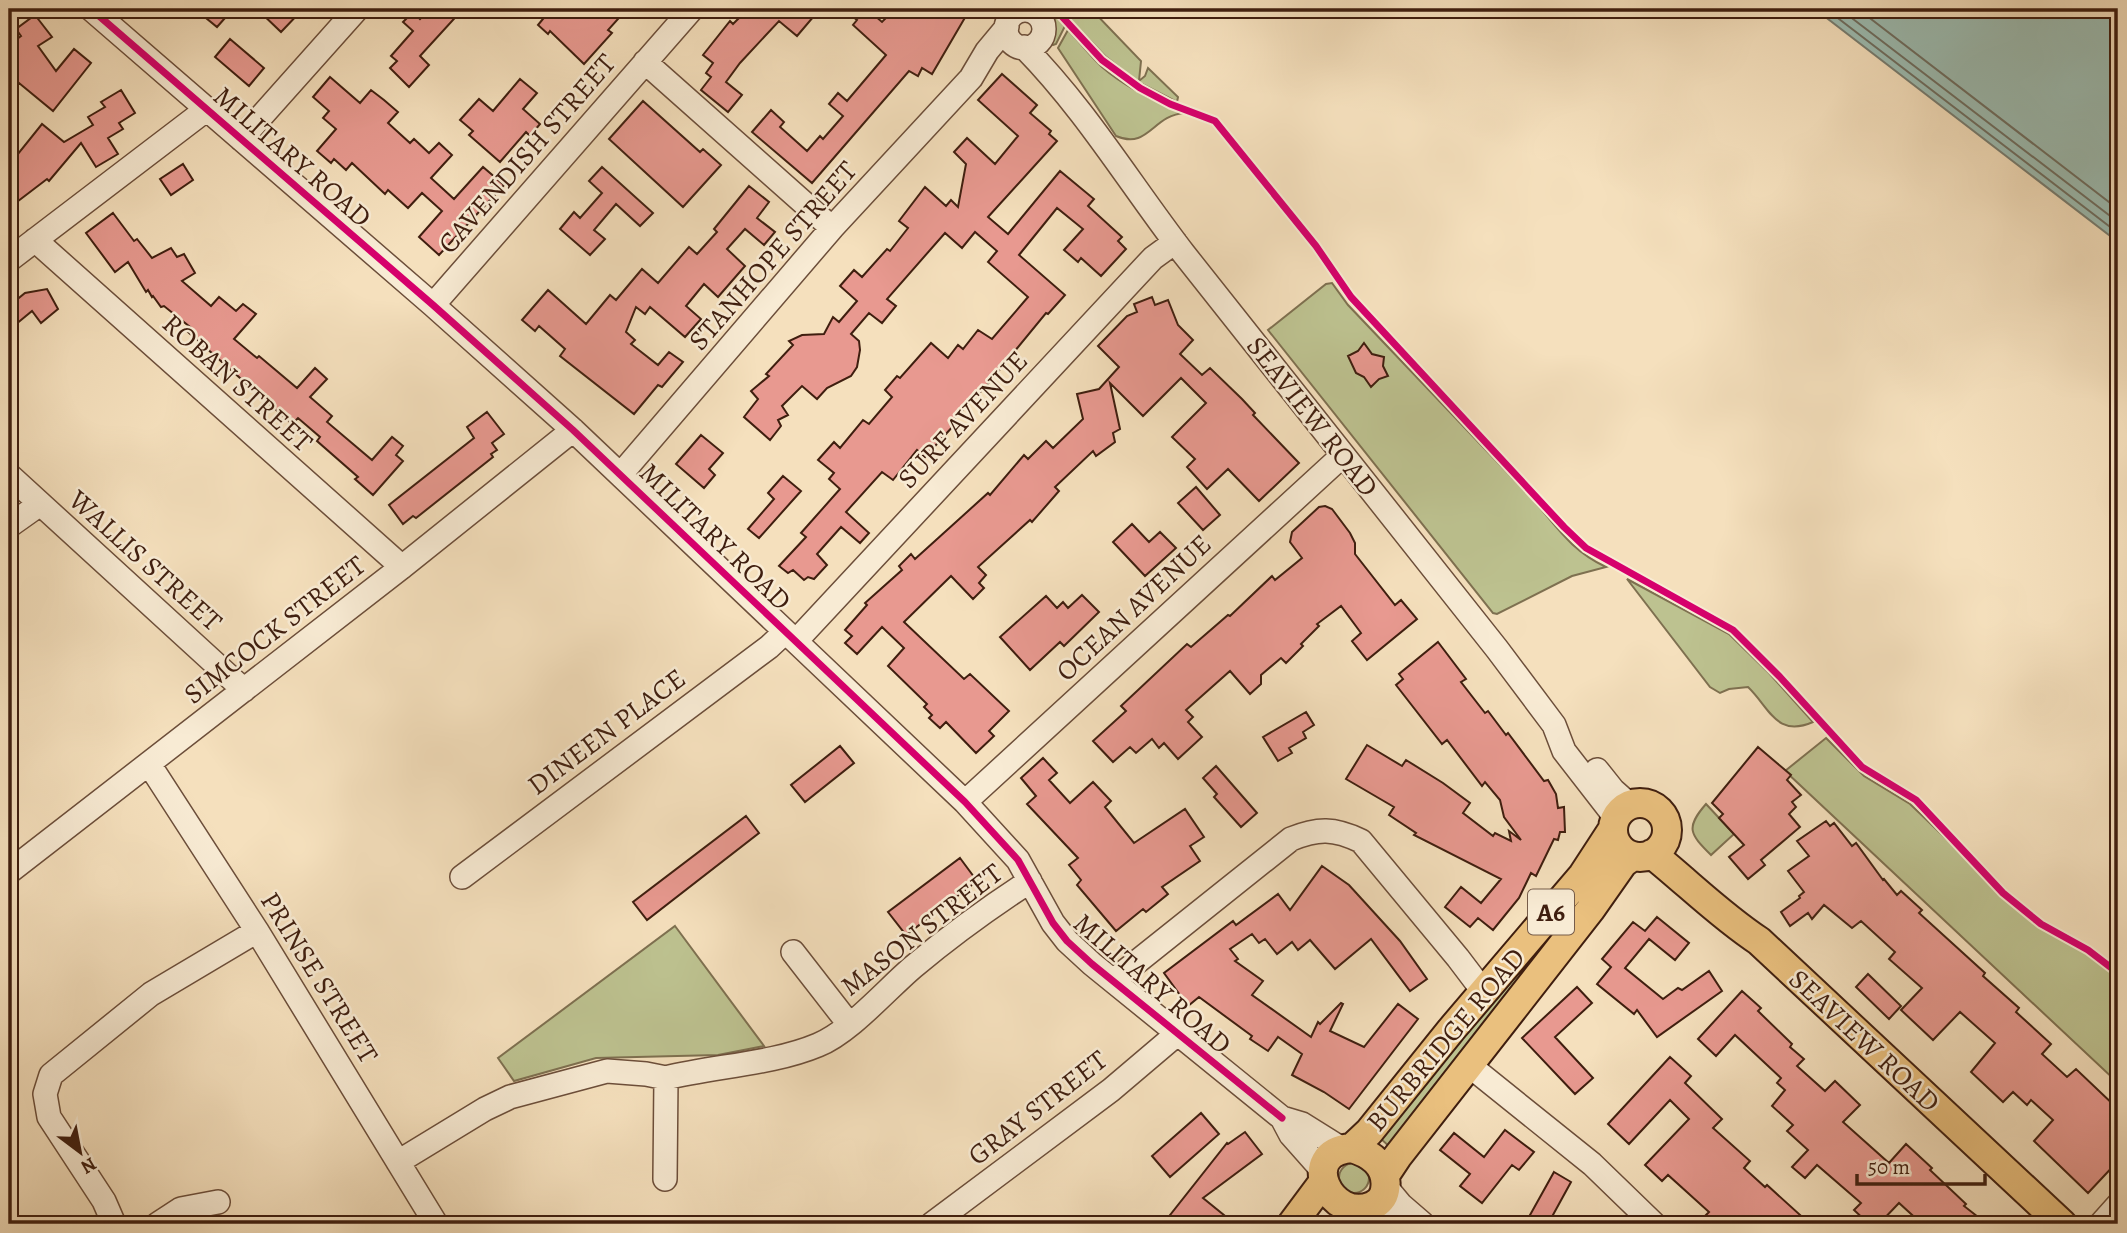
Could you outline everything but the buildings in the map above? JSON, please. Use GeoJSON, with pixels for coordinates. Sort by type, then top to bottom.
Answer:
{"type":"FeatureCollection","features":[{"type":"Feature","properties":{"kind":"main road"},"geometry":{"type":"LineString","coordinates":[[1647,804],[1662,814],[1667,830],[1650,850],[1618,846],[1620,818],[1647,804]]}},
{"type":"Feature","properties":{"kind":"main road","name":"BURBRIDGE ROAD"},"geometry":{"type":"LineString","coordinates":[[1347,1148],[1369,1132],[1410,1078],[1583,875],[1620,818]]}},
{"type":"Feature","properties":{"kind":"main road","name":"BURBRIDGE ROAD"},"geometry":{"type":"LineString","coordinates":[[1385,1181],[1396,1157],[1470,1066],[1623,863],[1650,850]]}},
{"type":"Feature","properties":{"kind":"main road","name":"SEAVIEW ROAD"},"geometry":{"type":"LineString","coordinates":[[1650,850],[1733,925],[1759,941],[2062,1224]]}},
{"type":"Feature","properties":{"kind":"main road","name":"SEAVIEW ROAD"},"geometry":{"type":"LineString","coordinates":[[1650,850],[1744,916],[1759,941]]}},
{"type":"Feature","properties":{"kind":"main road"},"geometry":{"type":"LineString","coordinates":[[1590,910],[1631,878],[1651,874],[1680,877]]}},
{"type":"Feature","properties":{"kind":"main road"},"geometry":{"type":"LineString","coordinates":[[1347,1148],[1363,1151],[1376,1161],[1385,1181]]}},
{"type":"Feature","properties":{"kind":"main road","name":"A6"},"geometry":{"type":"LineString","coordinates":[[1292,1224],[1323,1175],[1325,1161],[1332,1152],[1347,1148]]}},
{"type":"Feature","properties":{"kind":"main road"},"geometry":{"type":"LineString","coordinates":[[1323,1175],[1333,1197],[1353,1214]]}},
{"type":"Feature","properties":{"kind":"main road","name":"A6"},"geometry":{"type":"LineString","coordinates":[[1353,1214],[1376,1205],[1383,1196],[1385,1181]]}},
{"type":"Feature","properties":{"kind":"street","name":"MILITARY ROAD"},"geometry":{"type":"LineString","coordinates":[[91,9],[573,430],[965,802],[1018,860],[1053,923],[1067,941],[1282,1118],[1301,1124],[1347,1148]]}},
{"type":"Feature","properties":{"kind":"street"},"geometry":{"type":"LineString","coordinates":[[241,139],[357,9]]}},
{"type":"Feature","properties":{"kind":"street","name":"CAVENDISH STREET"},"geometry":{"type":"LineString","coordinates":[[433,305],[692,9]]}},
{"type":"Feature","properties":{"kind":"street","name":"SEAVIEW ROAD"},"geometry":{"type":"LineString","coordinates":[[1076,104],[1043,34],[1044,27],[1039,16],[1016,24],[1044,66],[1110,149],[1136,192],[1497,649],[1554,725],[1564,751],[1620,818]]}},
{"type":"Feature","properties":{"kind":"street","name":"STANHOPE STREET"},"geometry":{"type":"LineString","coordinates":[[621,474],[832,228],[971,78],[1016,24]]}},
{"type":"Feature","properties":{"kind":"street"},"geometry":{"type":"LineString","coordinates":[[645,62],[832,228]]}},
{"type":"Feature","properties":{"kind":"street"},"geometry":{"type":"LineString","coordinates":[[9,260],[207,109]]}},
{"type":"Feature","properties":{"kind":"street","name":"ROBAN STREET"},"geometry":{"type":"LineString","coordinates":[[35,240],[401,568]]}},
{"type":"Feature","properties":{"kind":"street","name":"SURF AVENUE"},"geometry":{"type":"LineString","coordinates":[[790,636],[1153,258],[1175,242]]}},
{"type":"Feature","properties":{"kind":"street","name":"SIMCOCK STREET"},"geometry":{"type":"LineString","coordinates":[[9,872],[401,568],[573,430]]}},
{"type":"Feature","properties":{"kind":"street","name":"OCEAN AVENUE"},"geometry":{"type":"LineString","coordinates":[[965,802],[1342,456]]}},
{"type":"Feature","properties":{"kind":"street","name":"WALLIS STREET"},"geometry":{"type":"LineString","coordinates":[[9,475],[244,690]]}},
{"type":"Feature","properties":{"kind":"street"},"geometry":{"type":"LineString","coordinates":[[9,526],[40,503]]}},
{"type":"Feature","properties":{"kind":"street","name":"DINEEN PLACE"},"geometry":{"type":"LineString","coordinates":[[462,877],[758,655],[790,636]]}},
{"type":"Feature","properties":{"kind":"street","name":"PRINSE STREET"},"geometry":{"type":"LineString","coordinates":[[149,764],[257,930],[436,1224]]}},
{"type":"Feature","properties":{"kind":"street"},"geometry":{"type":"LineString","coordinates":[[1113,981],[1291,839],[1310,831],[1327,830],[1361,841],[1483,991]]}},
{"type":"Feature","properties":{"kind":"street","name":"MASON STREET"},"geometry":{"type":"LineString","coordinates":[[398,1162],[485,1109],[510,1097],[607,1071],[666,1078],[798,1052],[820,1044],[849,1024],[925,957],[996,903],[1030,881]]}},
{"type":"Feature","properties":{"kind":"street"},"geometry":{"type":"LineString","coordinates":[[114,1224],[104,1201],[49,1117],[45,1094],[51,1075],[151,994],[257,930]]}},
{"type":"Feature","properties":{"kind":"street","name":"MASON STREET"},"geometry":{"type":"LineString","coordinates":[[793,952],[849,1024]]}},
{"type":"Feature","properties":{"kind":"street","name":"GRAY STREET"},"geometry":{"type":"LineString","coordinates":[[932,1224],[1111,1090],[1177,1034]]}},
{"type":"Feature","properties":{"kind":"street"},"geometry":{"type":"LineString","coordinates":[[1470,1066],[1592,1164],[1654,1224]]}},
{"type":"Feature","properties":{"kind":"street"},"geometry":{"type":"LineString","coordinates":[[666,1078],[666,1178]]}},
{"type":"Feature","properties":{"kind":"street","name":"MILITARY ROAD"},"geometry":{"type":"LineString","coordinates":[[1282,1118],[1291,1135],[1323,1175]]}},
{"type":"Feature","properties":{"kind":"street"},"geometry":{"type":"LineString","coordinates":[[1385,1181],[1401,1205],[1423,1224]]}},
{"type":"Feature","properties":{"kind":"street"},"geometry":{"type":"LineString","coordinates":[[158,1224],[181,1209],[218,1202]]}},
{"type":"Feature","properties":{"kind":"street"},"geometry":{"type":"LineString","coordinates":[[2101,1224],[2118,1205]]}},
{"type":"Feature","properties":{"kind":"street"},"geometry":{"type":"LineString","coordinates":[[1353,1214],[1378,1212],[1395,1224]]}},
{"type":"Feature","properties":{"kind":"green space"},"geometry":{"type":"Polygon","coordinates":[[[1040,9],[1049,9],[1065,26],[1056,44],[1053,45],[1049,39],[1048,17],[1040,9]]]}},
{"type":"Feature","properties":{"kind":"green space"},"geometry":{"type":"Polygon","coordinates":[[[1060,9],[1091,9],[1141,61],[1139,81],[1148,68],[1178,97],[1177,102],[1138,82],[1105,56],[1060,9]]]}},
{"type":"Feature","properties":{"kind":"green space"},"geometry":{"type":"Polygon","coordinates":[[[1068,30],[1111,75],[1152,99],[1185,113],[1165,119],[1136,139],[1116,136],[1058,48],[1068,30]]]}},
{"type":"Feature","properties":{"kind":"green space"},"geometry":{"type":"Polygon","coordinates":[[[1332,283],[1348,305],[1525,491],[1570,543],[1606,567],[1572,576],[1497,614],[1493,613],[1268,330],[1326,284],[1332,283]]]}},
{"type":"Feature","properties":{"kind":"green space"},"geometry":{"type":"Polygon","coordinates":[[[1627,579],[1729,634],[1813,722],[1800,726],[1782,723],[1768,712],[1748,687],[1720,693],[1710,687],[1627,579]]]}},
{"type":"Feature","properties":{"kind":"green space"},"geometry":{"type":"Polygon","coordinates":[[[1826,738],[1864,776],[1910,804],[2001,896],[2039,926],[2083,951],[2118,978],[2118,1083],[1785,771],[1826,738]]]}},
{"type":"Feature","properties":{"kind":"green space"},"geometry":{"type":"Polygon","coordinates":[[[1706,804],[1734,834],[1711,855],[1698,842],[1693,831],[1695,819],[1706,804]]]}},
{"type":"Feature","properties":{"kind":"green space"},"geometry":{"type":"Polygon","coordinates":[[[1617,861],[1393,1150],[1379,1137],[1562,910],[1617,861]]]}},
{"type":"Feature","properties":{"kind":"green space"},"geometry":{"type":"Polygon","coordinates":[[[675,926],[764,1046],[718,1055],[596,1058],[514,1081],[498,1058],[675,926]]]}},
{"type":"Feature","properties":{"kind":"green space"},"geometry":{"type":"Polygon","coordinates":[[[1354,1163],[1365,1167],[1369,1178],[1365,1189],[1354,1193],[1343,1189],[1339,1178],[1343,1167],[1354,1163]]]}},
{"type":"Feature","properties":{"kind":"water"},"geometry":{"type":"Polygon","coordinates":[[[1815,9],[2118,9],[2118,242],[1815,9]]]}},
{"type":"Feature","properties":{"kind":"cycle path"},"geometry":{"type":"LineString","coordinates":[[91,9],[573,430],[965,802],[1018,860],[1053,923],[1067,941],[1282,1118]]}},
{"type":"Feature","properties":{"kind":"cycle path"},"geometry":{"type":"LineString","coordinates":[[1055,9],[1102,60],[1140,88],[1170,104],[1215,121],[1316,246],[1351,297],[1586,548],[1733,630],[1862,767],[1916,800],[2003,893],[2041,924],[2088,950],[2118,973]]}}]}
